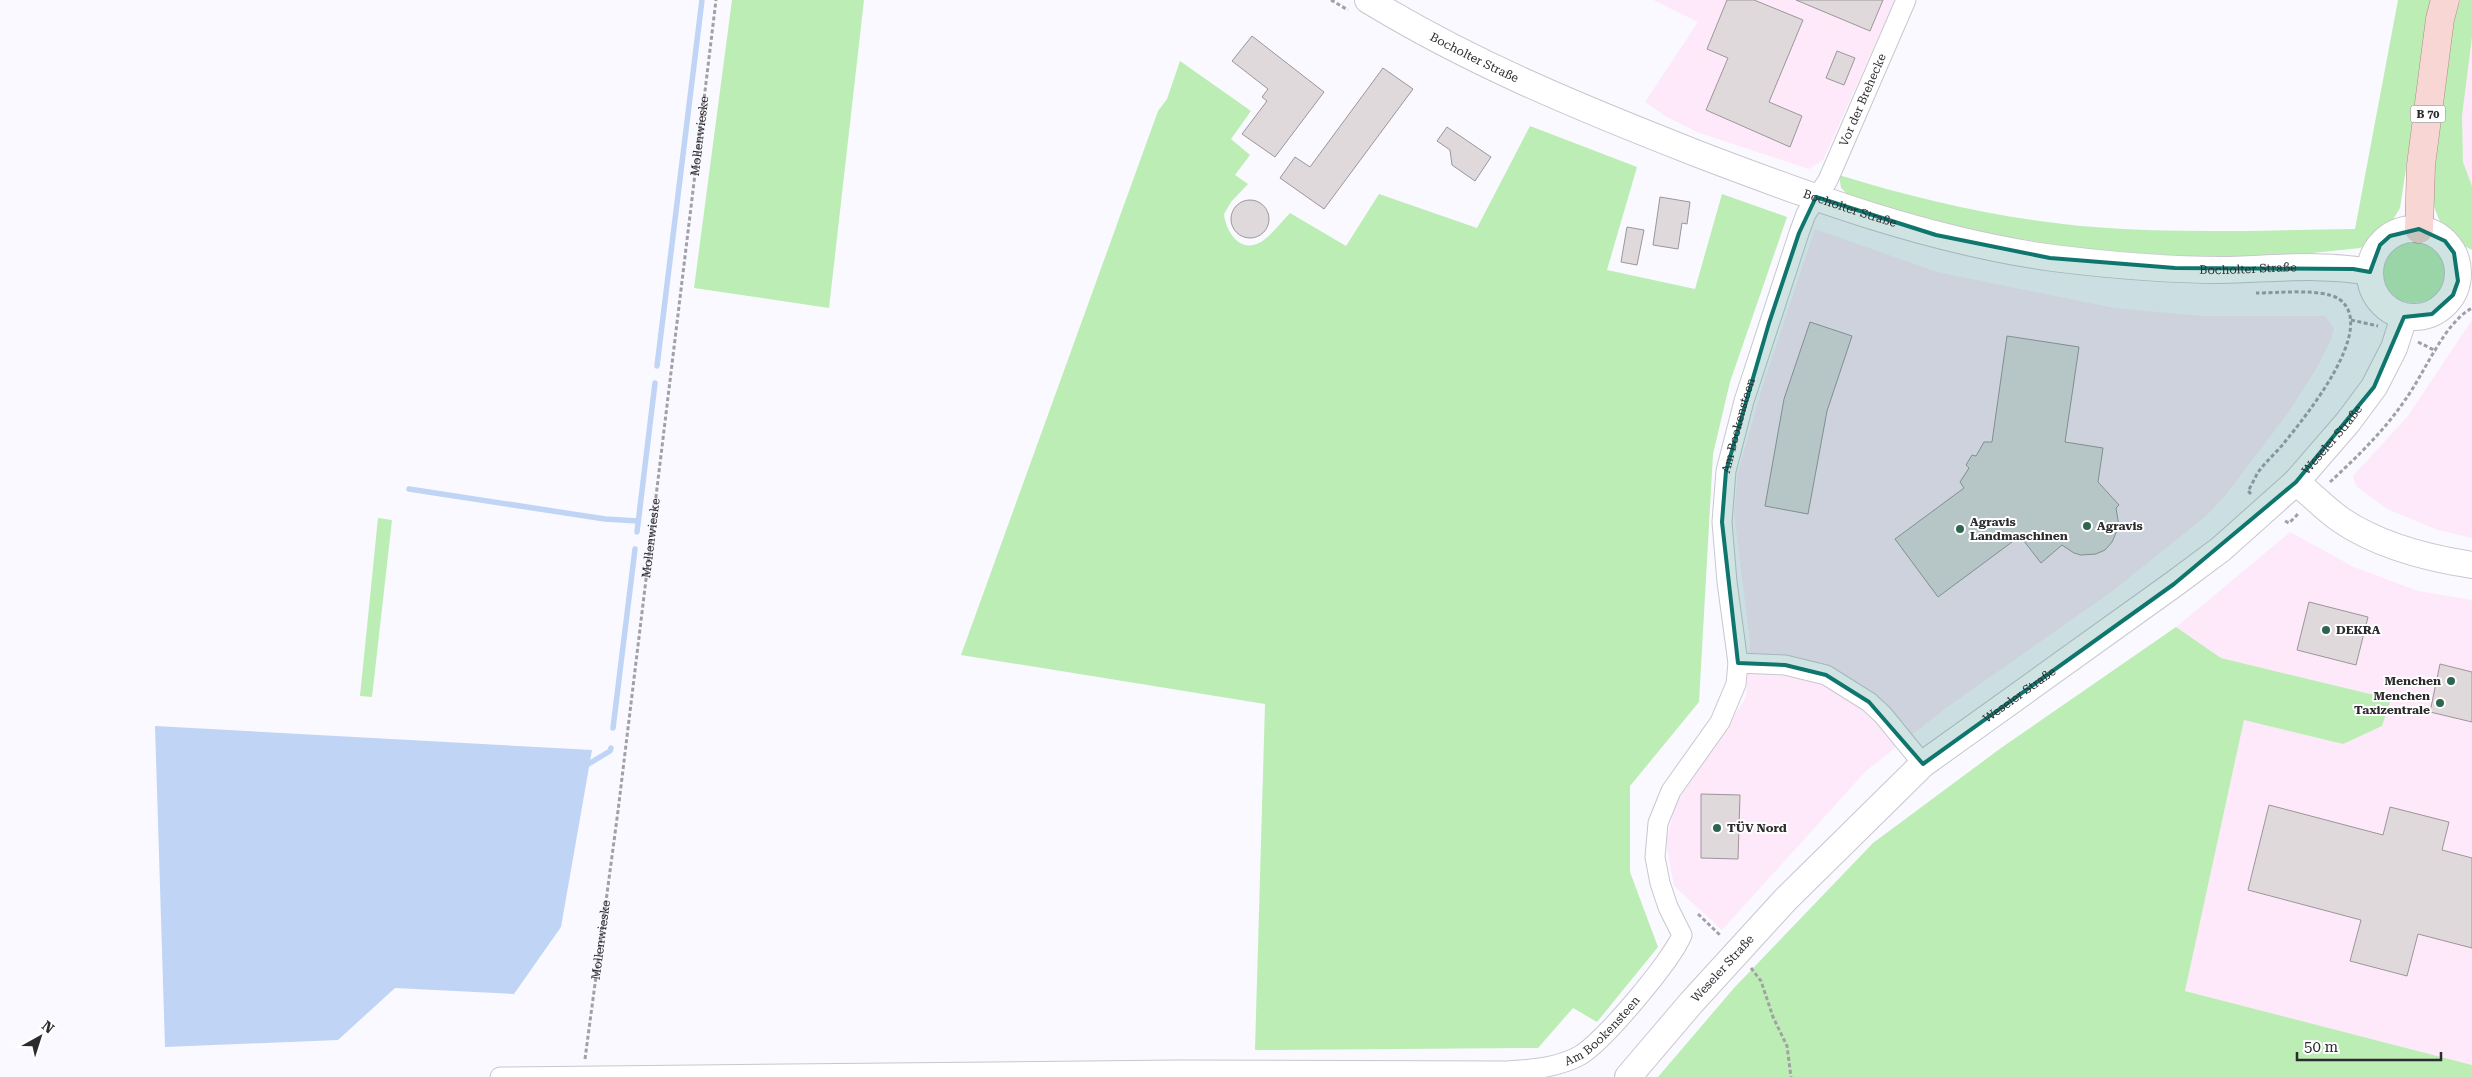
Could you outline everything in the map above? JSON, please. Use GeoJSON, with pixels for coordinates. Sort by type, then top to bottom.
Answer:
{"type":"FeatureCollection","features":[{"type":"Feature","properties":{"kind":"main road","name":"Bocholter Straße"},"geometry":{"type":"LineString","coordinates":[[1368,0],[1444,44],[1540,91],[1816,198],[1936,235],[2050,258],[2138,267],[2220,270],[2335,268],[2370,272]]}},
{"type":"Feature","properties":{"kind":"main road","name":"B 70"},"geometry":{"type":"LineString","coordinates":[[2419,229],[2421,165],[2440,19],[2445,0]]}},
{"type":"Feature","properties":{"kind":"main road"},"geometry":{"type":"LineString","coordinates":[[2419,229],[2433,233],[2445,241],[2465,268],[2453,295],[2444,306],[2426,316],[2404,317],[2390,311],[2379,301],[2372,287],[2370,272],[2373,258],[2385,240],[2404,230],[2419,229]]}},
{"type":"Feature","properties":{"kind":"main road","name":"Weseler Straße"},"geometry":{"type":"LineString","coordinates":[[1628,1077],[1738,950],[1822,862],[1923,764],[2004,704],[2093,644],[2213,554],[2296,482],[2348,422],[2374,387],[2394,348],[2404,317]]}},
{"type":"Feature","properties":{"kind":"main road"},"geometry":{"type":"LineString","coordinates":[[2296,482],[2340,520],[2381,541],[2428,557],[2472,565]]}},
{"type":"Feature","properties":{"kind":"street","name":"Vor der Brehecke"},"geometry":{"type":"LineString","coordinates":[[1816,198],[1828,180],[1906,0]]}},
{"type":"Feature","properties":{"kind":"street","name":"Am Bookensteen"},"geometry":{"type":"LineString","coordinates":[[500,1077],[1334,1069],[1508,1071],[1542,1069],[1561,1064],[1592,1048],[1657,972],[1682,935],[1668,907],[1660,883],[1655,857],[1658,823],[1671,791],[1720,722],[1736,684],[1738,663],[1727,582],[1722,522],[1726,471],[1744,402],[1775,305],[1801,227],[1816,198]]}},
{"type":"Feature","properties":{"kind":"street"},"geometry":{"type":"LineString","coordinates":[[1738,663],[1785,665],[1826,675],[1869,702],[1889,722],[1923,764]]}},
{"type":"Feature","properties":{"kind":"path","name":"Mollenwieske"},"geometry":{"type":"LineString","coordinates":[[582,1076],[618,811],[716,0]]}},
{"type":"Feature","properties":{"kind":"path"},"geometry":{"type":"LineString","coordinates":[[2436,351],[2448,328],[2462,314],[2472,308]]}},
{"type":"Feature","properties":{"kind":"path"},"geometry":{"type":"LineString","coordinates":[[1698,914],[1709,926],[1738,950],[1761,981],[1773,1017],[1787,1046],[1791,1077]]}},
{"type":"Feature","properties":{"kind":"highlighted area"},"geometry":{"type":"Polygon","coordinates":[[[1816,197],[1936,235],[2050,258],[2175,268],[2353,269],[2370,272],[2380,245],[2390,236],[2419,229],[2445,241],[2454,253],[2458,281],[2453,295],[2432,314],[2404,317],[2374,387],[2296,482],[2174,584],[1923,764],[1869,702],[1826,675],[1785,665],[1738,663],[1722,522],[1726,471],[1769,323],[1799,233],[1816,197]]]}},
{"type":"Feature","properties":{"kind":"shaded area"},"geometry":{"type":"Polygon","coordinates":[[[1653,0],[1895,0],[1823,160],[1809,169],[1697,132],[1665,116],[1645,102],[1698,22],[1653,0]]]}},
{"type":"Feature","properties":{"kind":"shaded area"},"geometry":{"type":"Polygon","coordinates":[[[2472,37],[2472,186],[2463,162],[2462,116],[2472,37]]]}},
{"type":"Feature","properties":{"kind":"shaded area"},"geometry":{"type":"Polygon","coordinates":[[[1815,229],[1937,272],[2114,308],[2202,316],[2325,316],[2334,328],[2331,340],[2315,371],[2288,413],[2225,496],[2206,516],[2114,590],[1946,708],[1866,771],[1722,930],[1674,886],[1666,843],[1675,805],[1746,697],[1750,642],[1734,513],[1738,472],[1762,388],[1815,229]]]}},
{"type":"Feature","properties":{"kind":"shaded area"},"geometry":{"type":"Polygon","coordinates":[[[2472,320],[2472,538],[2438,530],[2387,509],[2356,486],[2353,476],[2408,416],[2472,320]]]}},
{"type":"Feature","properties":{"kind":"shaded area"},"geometry":{"type":"Polygon","coordinates":[[[2290,532],[2354,567],[2418,591],[2472,600],[2472,1065],[2185,991],[2244,720],[2343,744],[2391,699],[2221,658],[2176,627],[2290,532]]]}},
{"type":"Feature","properties":{"kind":"green space"},"geometry":{"type":"Polygon","coordinates":[[[732,0],[864,0],[829,308],[694,288],[732,0]]]}},
{"type":"Feature","properties":{"kind":"green space"},"geometry":{"type":"Polygon","coordinates":[[[2398,0],[2434,0],[2428,22],[2400,208],[2391,223],[2371,242],[2360,248],[2283,256],[2173,256],[2077,248],[1978,232],[1849,196],[1841,188],[1839,175],[1965,208],[2029,220],[2094,227],[2192,231],[2355,229],[2398,0]]]}},
{"type":"Feature","properties":{"kind":"green space"},"geometry":{"type":"Polygon","coordinates":[[[2460,0],[2472,0],[2472,37],[2462,116],[2463,162],[2472,186],[2472,250],[2460,243],[2446,230],[2434,207],[2433,196],[2439,103],[2449,41],[2460,0]]]}},
{"type":"Feature","properties":{"kind":"green space"},"geometry":{"type":"Polygon","coordinates":[[[1180,61],[1251,111],[1231,139],[1250,155],[1235,175],[1248,184],[1231,202],[1224,214],[1231,234],[1235,239],[1247,245],[1261,242],[1290,213],[1346,246],[1379,194],[1477,228],[1530,126],[1637,167],[1607,270],[1695,289],[1722,194],[1787,217],[1730,382],[1713,454],[1699,702],[1630,786],[1630,872],[1658,947],[1597,1022],[1573,1008],[1538,1048],[1255,1050],[1265,704],[961,655],[1158,111],[1167,99],[1180,61]]]}},
{"type":"Feature","properties":{"kind":"green space"},"geometry":{"type":"Polygon","coordinates":[[[2414,239],[2426,242],[2437,248],[2443,259],[2446,271],[2443,283],[2437,294],[2426,300],[2414,303],[2402,300],[2391,294],[2385,283],[2382,271],[2385,259],[2391,248],[2402,242],[2414,239]]]}},
{"type":"Feature","properties":{"kind":"green space"},"geometry":{"type":"Polygon","coordinates":[[[378,518],[392,520],[372,697],[360,696],[378,518]]]}},
{"type":"Feature","properties":{"kind":"green space"},"geometry":{"type":"Polygon","coordinates":[[[2176,627],[2221,658],[2391,699],[2382,726],[2343,744],[2244,720],[2185,991],[2472,1065],[2472,1077],[1658,1077],[1734,988],[1873,843],[2001,748],[2176,627]]]}},
{"type":"Feature","properties":{"kind":"water"},"geometry":{"type":"Polygon","coordinates":[[[155,726],[592,750],[561,927],[514,994],[395,988],[338,1040],[165,1047],[155,726]]]}},
{"type":"Feature","properties":{"kind":"building"},"geometry":{"type":"Polygon","coordinates":[[[1727,0],[1754,0],[1803,20],[1769,102],[1802,116],[1790,147],[1706,110],[1728,58],[1707,49],[1727,0]]]}},
{"type":"Feature","properties":{"kind":"building"},"geometry":{"type":"Polygon","coordinates":[[[1796,0],[1883,0],[1870,31],[1796,0]]]}},
{"type":"Feature","properties":{"kind":"building"},"geometry":{"type":"Polygon","coordinates":[[[1252,36],[1324,92],[1275,157],[1242,134],[1267,101],[1262,97],[1268,89],[1232,61],[1252,36]]]}},
{"type":"Feature","properties":{"kind":"building"},"geometry":{"type":"Polygon","coordinates":[[[1837,51],[1855,58],[1844,85],[1826,78],[1837,51]]]}},
{"type":"Feature","properties":{"kind":"building"},"geometry":{"type":"Polygon","coordinates":[[[1383,68],[1413,89],[1324,209],[1280,178],[1295,157],[1310,167],[1383,68]]]}},
{"type":"Feature","properties":{"kind":"building"},"geometry":{"type":"Polygon","coordinates":[[[1447,127],[1491,157],[1475,181],[1452,165],[1450,150],[1437,141],[1447,127]]]}},
{"type":"Feature","properties":{"kind":"building"},"geometry":{"type":"Polygon","coordinates":[[[1660,197],[1690,202],[1687,224],[1682,223],[1678,249],[1653,245],[1660,197]]]}},
{"type":"Feature","properties":{"kind":"building"},"geometry":{"type":"Polygon","coordinates":[[[1250,200],[1264,205],[1269,219],[1264,233],[1250,238],[1236,233],[1231,219],[1236,205],[1250,200]]]}},
{"type":"Feature","properties":{"kind":"building"},"geometry":{"type":"Polygon","coordinates":[[[1627,227],[1644,230],[1637,265],[1621,262],[1627,227]]]}},
{"type":"Feature","properties":{"kind":"building"},"geometry":{"type":"Polygon","coordinates":[[[1810,322],[1852,336],[1827,411],[1808,514],[1765,506],[1784,399],[1810,322]]]}},
{"type":"Feature","properties":{"kind":"building"},"geometry":{"type":"Polygon","coordinates":[[[2007,336],[2079,347],[2065,442],[2103,448],[2098,482],[2119,505],[2116,508],[2119,526],[2112,542],[2105,550],[2096,554],[2081,555],[2062,545],[2041,563],[2020,536],[1938,597],[1895,539],[1964,488],[1960,482],[1969,468],[1966,465],[1972,455],[1976,456],[1984,442],[1992,442],[2007,336]]]}},
{"type":"Feature","properties":{"kind":"building"},"geometry":{"type":"Polygon","coordinates":[[[2309,602],[2368,617],[2356,665],[2297,650],[2309,602]]]}},
{"type":"Feature","properties":{"kind":"building"},"geometry":{"type":"Polygon","coordinates":[[[2440,664],[2472,672],[2472,722],[2430,712],[2440,664]]]}},
{"type":"Feature","properties":{"kind":"building"},"geometry":{"type":"Polygon","coordinates":[[[1701,794],[1740,795],[1738,859],[1701,858],[1701,794]]]}},
{"type":"Feature","properties":{"kind":"building"},"geometry":{"type":"Polygon","coordinates":[[[2269,805],[2383,835],[2390,807],[2449,822],[2442,850],[2472,858],[2472,948],[2418,934],[2407,976],[2350,961],[2361,920],[2248,890],[2269,805]]]}},
{"type":"Feature","properties":{"kind":"waterway"},"geometry":{"type":"LineString","coordinates":[[657,366],[702,0]]}},
{"type":"Feature","properties":{"kind":"waterway"},"geometry":{"type":"LineString","coordinates":[[637,532],[655,383]]}},
{"type":"Feature","properties":{"kind":"waterway"},"geometry":{"type":"LineString","coordinates":[[409,489],[605,519],[638,521]]}},
{"type":"Feature","properties":{"kind":"waterway"},"geometry":{"type":"LineString","coordinates":[[613,728],[635,549]]}},
{"type":"Feature","properties":{"kind":"waterway"},"geometry":{"type":"LineString","coordinates":[[585,766],[610,751],[611,748]]}},
{"type":"Feature","properties":{"kind":"place","name":"Agravis"},"geometry":{"type":"Point","coordinates":[2087,526]}},
{"type":"Feature","properties":{"kind":"place","name":"Agravis Landmaschinen"},"geometry":{"type":"Point","coordinates":[1960,529]}},
{"type":"Feature","properties":{"kind":"place","name":"DEKRA"},"geometry":{"type":"Point","coordinates":[2326,630]}},
{"type":"Feature","properties":{"kind":"place","name":"Menchen"},"geometry":{"type":"Point","coordinates":[2451,681]}},
{"type":"Feature","properties":{"kind":"place","name":"Menchen Taxizentrale"},"geometry":{"type":"Point","coordinates":[2440,703]}},
{"type":"Feature","properties":{"kind":"place","name":"TÜV Nord"},"geometry":{"type":"Point","coordinates":[1717,828]}}]}
